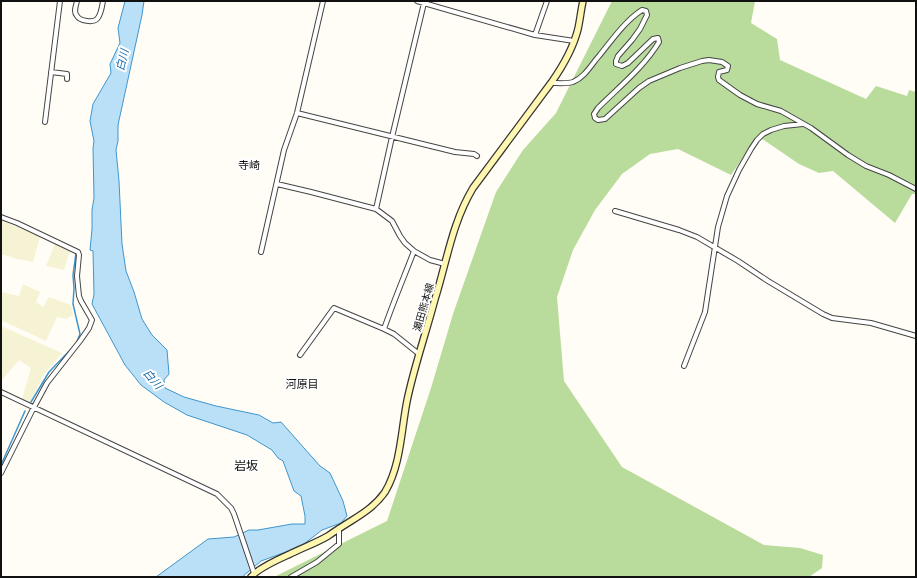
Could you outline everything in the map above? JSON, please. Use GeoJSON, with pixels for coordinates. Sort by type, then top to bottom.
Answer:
{"type":"FeatureCollection","features":[{"type":"Feature","properties":{"kind":"main road","name":"瀬田熊本線"},"geometry":{"type":"LineString","coordinates":[[252,573],[327,536],[366,511],[375,504],[384,493],[390,482],[397,460],[406,406],[419,354],[452,237],[465,201],[565,62],[578,30],[583,1]]}},
{"type":"Feature","properties":{"kind":"street"},"geometry":{"type":"LineString","coordinates":[[45,122],[60,1]]}},
{"type":"Feature","properties":{"kind":"street"},"geometry":{"type":"LineString","coordinates":[[77,1],[75,11],[76,16],[88,22],[94,21],[98,18],[101,13],[103,1]]}},
{"type":"Feature","properties":{"kind":"street"},"geometry":{"type":"LineString","coordinates":[[261,252],[284,150],[297,113],[323,1]]}},
{"type":"Feature","properties":{"kind":"street"},"geometry":{"type":"LineString","coordinates":[[416,1],[535,35],[574,42]]}},
{"type":"Feature","properties":{"kind":"street"},"geometry":{"type":"LineString","coordinates":[[535,35],[547,1]]}},
{"type":"Feature","properties":{"kind":"street"},"geometry":{"type":"LineString","coordinates":[[376,209],[424,3]]}},
{"type":"Feature","properties":{"kind":"street"},"geometry":{"type":"LineString","coordinates":[[551,83],[572,83],[579,79],[589,70],[633,16],[642,10],[646,11],[647,15],[643,23],[632,40],[618,56],[616,64],[622,66],[628,63],[653,39],[658,38],[660,42],[648,57],[598,108],[594,114],[595,118],[598,120],[604,119],[649,81],[680,68],[702,61],[709,60],[722,62],[728,66],[727,70],[719,72],[719,80],[740,95],[757,104],[781,111],[811,128],[866,166],[889,175],[916,189]]}},
{"type":"Feature","properties":{"kind":"street"},"geometry":{"type":"LineString","coordinates":[[51,72],[68,74],[67,79]]}},
{"type":"Feature","properties":{"kind":"street"},"geometry":{"type":"LineString","coordinates":[[297,113],[455,152],[474,154],[477,156]]}},
{"type":"Feature","properties":{"kind":"street"},"geometry":{"type":"LineString","coordinates":[[684,366],[705,312],[718,227],[727,196],[738,170],[751,148],[764,134],[784,126],[803,124]]}},
{"type":"Feature","properties":{"kind":"street"},"geometry":{"type":"LineString","coordinates":[[277,184],[376,209],[392,222],[405,243],[414,251],[430,260],[445,264]]}},
{"type":"Feature","properties":{"kind":"street"},"geometry":{"type":"LineString","coordinates":[[615,210],[697,237],[823,314],[832,318],[871,323],[916,336]]}},
{"type":"Feature","properties":{"kind":"street"},"geometry":{"type":"LineString","coordinates":[[1,217],[78,252],[77,276],[79,296],[92,320],[89,328],[80,341],[47,383],[1,473]]}},
{"type":"Feature","properties":{"kind":"street"},"geometry":{"type":"LineString","coordinates":[[384,329],[414,251]]}},
{"type":"Feature","properties":{"kind":"street"},"geometry":{"type":"LineString","coordinates":[[300,355],[334,308],[394,334],[419,354]]}},
{"type":"Feature","properties":{"kind":"street"},"geometry":{"type":"LineString","coordinates":[[1,392],[217,494],[231,508],[234,514],[252,573]]}},
{"type":"Feature","properties":{"kind":"street"},"geometry":{"type":"LineString","coordinates":[[291,577],[317,562],[339,544],[339,528]]}},
{"type":"Feature","properties":{"kind":"shaded area"},"geometry":{"type":"Polygon","coordinates":[[[1,220],[40,237],[33,262],[1,254],[1,220]]]}},
{"type":"Feature","properties":{"kind":"shaded area"},"geometry":{"type":"Polygon","coordinates":[[[55,244],[70,250],[64,270],[46,266],[55,244]]]}},
{"type":"Feature","properties":{"kind":"shaded area"},"geometry":{"type":"Polygon","coordinates":[[[23,284],[40,292],[36,302],[43,307],[49,297],[71,305],[73,315],[66,319],[57,317],[46,341],[1,320],[1,292],[19,296],[23,284]]]}},
{"type":"Feature","properties":{"kind":"shaded area"},"geometry":{"type":"Polygon","coordinates":[[[1,326],[62,353],[44,374],[30,402],[22,399],[31,368],[19,360],[2,380],[1,379],[1,326]]]}},
{"type":"Feature","properties":{"kind":"green space"},"geometry":{"type":"Polygon","coordinates":[[[612,1],[755,1],[751,23],[777,39],[780,60],[866,99],[876,86],[907,96],[909,90],[916,92],[916,194],[912,194],[895,223],[833,171],[819,173],[799,164],[758,136],[731,175],[678,149],[650,154],[622,174],[595,210],[573,250],[557,297],[564,381],[622,467],[764,545],[800,548],[823,555],[822,568],[809,577],[274,577],[387,521],[431,388],[453,314],[496,192],[523,150],[556,113],[612,1]]]}},
{"type":"Feature","properties":{"kind":"water","name":"白川"},"geometry":{"type":"Polygon","coordinates":[[[125,1],[144,1],[118,125],[118,141],[116,150],[122,244],[126,271],[142,319],[152,335],[167,350],[169,374],[164,380],[165,388],[184,397],[216,406],[259,415],[273,423],[281,422],[320,466],[330,473],[343,501],[347,516],[341,523],[322,530],[300,547],[261,561],[242,577],[156,577],[208,539],[234,537],[249,530],[258,530],[292,524],[305,524],[301,496],[294,491],[283,461],[278,458],[272,450],[247,435],[187,415],[164,402],[141,385],[125,365],[92,304],[94,294],[93,251],[90,250],[94,198],[94,141],[90,121],[93,104],[111,73],[110,64],[120,43],[118,28],[125,1]]]}},
{"type":"Feature","properties":{"kind":"waterway"},"geometry":{"type":"LineString","coordinates":[[31,402],[49,372],[76,344],[80,334],[73,304],[73,275],[76,253]]}},
{"type":"Feature","properties":{"kind":"waterway"},"geometry":{"type":"LineString","coordinates":[[1,465],[25,411]]}},
{"type":"Feature","properties":{"kind":"district","name":"寺崎"},"geometry":{"type":"Point","coordinates":[249,165]}},
{"type":"Feature","properties":{"kind":"district","name":"河原目"},"geometry":{"type":"Point","coordinates":[302,384]}},
{"type":"Feature","properties":{"kind":"district","name":"岩坂"},"geometry":{"type":"Point","coordinates":[246,466]}}]}
